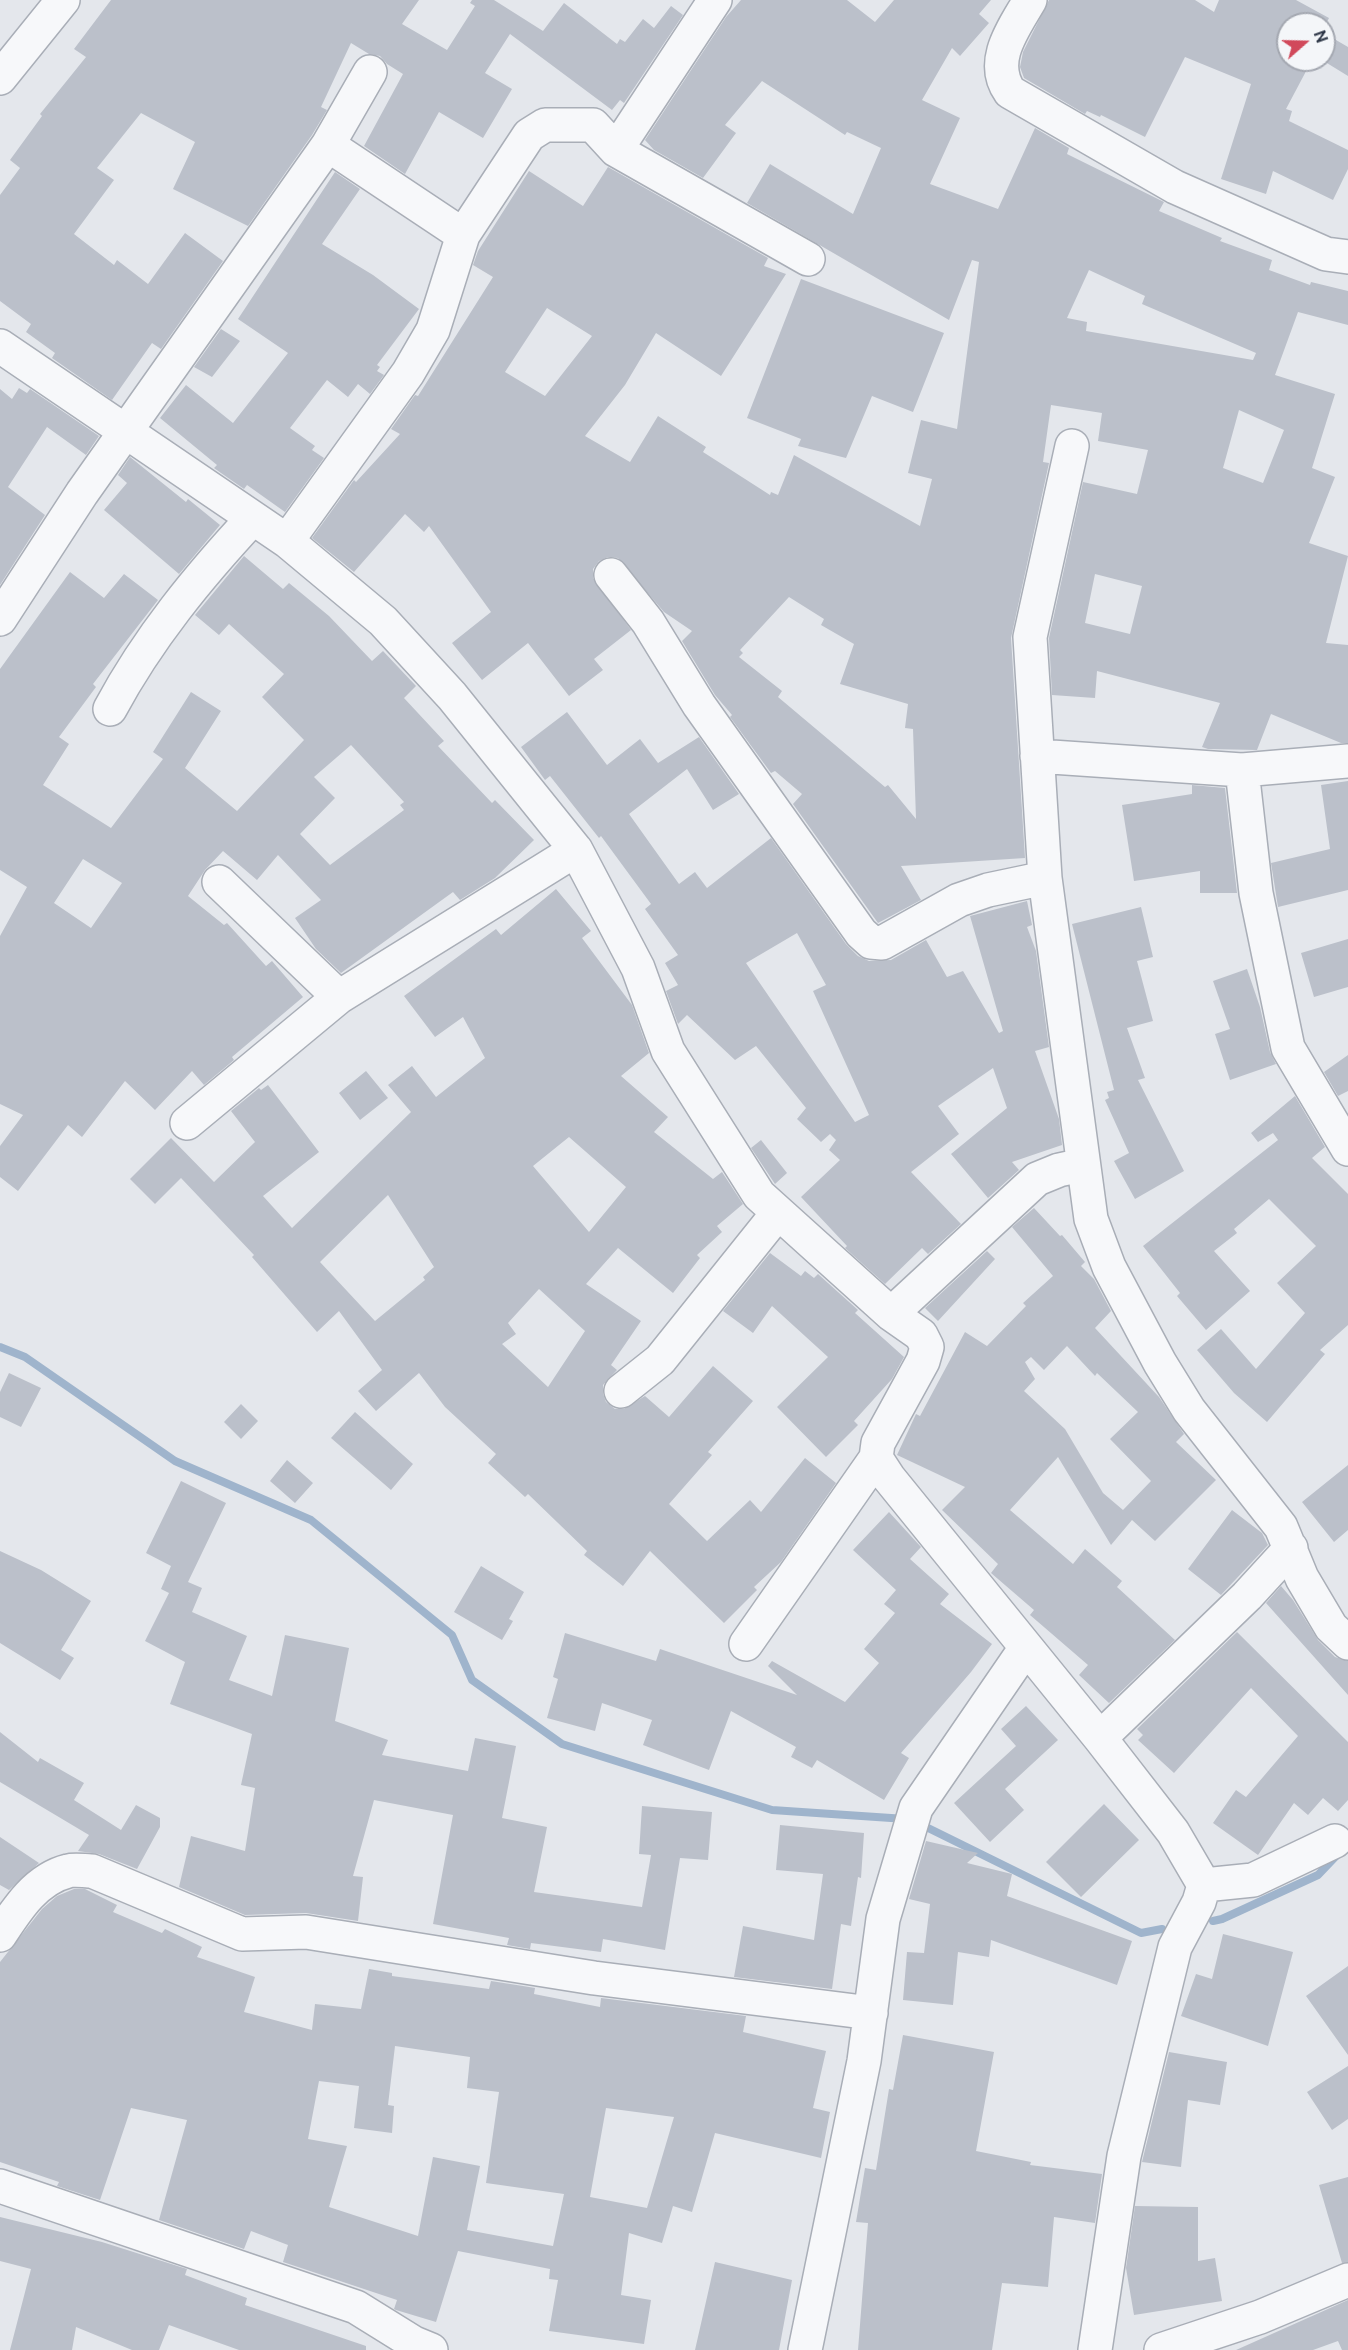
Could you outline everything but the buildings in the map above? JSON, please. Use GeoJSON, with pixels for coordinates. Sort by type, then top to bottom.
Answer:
{"type":"FeatureCollection","features":[{"type":"Feature","properties":{"kind":"street"},"geometry":{"type":"LineString","coordinates":[[1,75],[63,0]]}},
{"type":"Feature","properties":{"kind":"street"},"geometry":{"type":"LineString","coordinates":[[616,150],[716,0]]}},
{"type":"Feature","properties":{"kind":"street"},"geometry":{"type":"LineString","coordinates":[[1030,0],[1011,35],[1000,65],[1002,80],[1010,92],[1175,187],[1326,254],[1348,256]]}},
{"type":"Feature","properties":{"kind":"street"},"geometry":{"type":"LineString","coordinates":[[0,619],[126,432],[328,145],[370,72]]}},
{"type":"Feature","properties":{"kind":"street"},"geometry":{"type":"LineString","coordinates":[[287,541],[408,373],[433,330],[463,235],[529,135],[545,125],[593,125],[616,150],[808,259]]}},
{"type":"Feature","properties":{"kind":"street"},"geometry":{"type":"LineString","coordinates":[[328,145],[463,235]]}},
{"type":"Feature","properties":{"kind":"street"},"geometry":{"type":"LineString","coordinates":[[0,346],[287,541],[383,621],[452,696],[576,850],[638,968],[668,1051],[759,1195],[777,1214],[891,1314],[921,1335],[927,1347],[878,1443],[876,1458],[746,1644]]}},
{"type":"Feature","properties":{"kind":"street"},"geometry":{"type":"LineString","coordinates":[[1072,446],[1030,637],[1045,878],[1091,1220],[1109,1267],[1160,1363],[1189,1410],[1281,1527],[1302,1578],[1331,1627],[1348,1643]]}},
{"type":"Feature","properties":{"kind":"street"},"geometry":{"type":"LineString","coordinates":[[110,708],[129,673],[201,575],[253,518]]}},
{"type":"Feature","properties":{"kind":"street"},"geometry":{"type":"LineString","coordinates":[[611,575],[641,612],[699,705],[842,907],[871,942],[882,943],[959,900],[987,890],[1045,878]]}},
{"type":"Feature","properties":{"kind":"street"},"geometry":{"type":"LineString","coordinates":[[1037,756],[1242,770],[1348,761]]}},
{"type":"Feature","properties":{"kind":"street"},"geometry":{"type":"LineString","coordinates":[[1242,770],[1256,893],[1288,1048],[1348,1149]]}},
{"type":"Feature","properties":{"kind":"street"},"geometry":{"type":"LineString","coordinates":[[187,1124],[339,998],[576,850]]}},
{"type":"Feature","properties":{"kind":"street"},"geometry":{"type":"LineString","coordinates":[[219,882],[339,998]]}},
{"type":"Feature","properties":{"kind":"street"},"geometry":{"type":"LineString","coordinates":[[891,1314],[1037,1179],[1059,1170],[1082,1165]]}},
{"type":"Feature","properties":{"kind":"street"},"geometry":{"type":"LineString","coordinates":[[621,1391],[660,1360],[777,1214]]}},
{"type":"Feature","properties":{"kind":"street"},"geometry":{"type":"LineString","coordinates":[[876,1458],[889,1478],[1025,1649],[1100,1738],[1173,1832],[1204,1885],[1199,1902],[1175,1947],[1124,2156],[1095,2350]]}},
{"type":"Feature","properties":{"kind":"street"},"geometry":{"type":"LineString","coordinates":[[1100,1738],[1247,1596],[1291,1548]]}},
{"type":"Feature","properties":{"kind":"street"},"geometry":{"type":"LineString","coordinates":[[805,2350],[864,2061],[883,1919],[912,1822],[1025,1649]]}},
{"type":"Feature","properties":{"kind":"street"},"geometry":{"type":"LineString","coordinates":[[1204,1885],[1253,1881],[1335,1841]]}},
{"type":"Feature","properties":{"kind":"street"},"geometry":{"type":"LineString","coordinates":[[0,1935],[21,1902],[47,1881],[69,1870],[92,1871],[242,1934],[306,1932],[594,1978],[871,2013]]}},
{"type":"Feature","properties":{"kind":"street"},"geometry":{"type":"LineString","coordinates":[[0,2186],[356,2307],[414,2343],[431,2350]]}},
{"type":"Feature","properties":{"kind":"street"},"geometry":{"type":"LineString","coordinates":[[1161,2350],[1260,2317],[1348,2280]]}},
{"type":"Feature","properties":{"kind":"waterway"},"geometry":{"type":"LineString","coordinates":[[0,1347],[25,1357],[175,1461],[311,1520],[452,1635],[472,1680],[562,1744],[772,1810],[906,1819]]}},
{"type":"Feature","properties":{"kind":"waterway"},"geometry":{"type":"LineString","coordinates":[[918,1823],[1141,1933],[1162,1929]]}},
{"type":"Feature","properties":{"kind":"waterway"},"geometry":{"type":"LineString","coordinates":[[1213,1921],[1318,1875],[1338,1854]]}}]}
